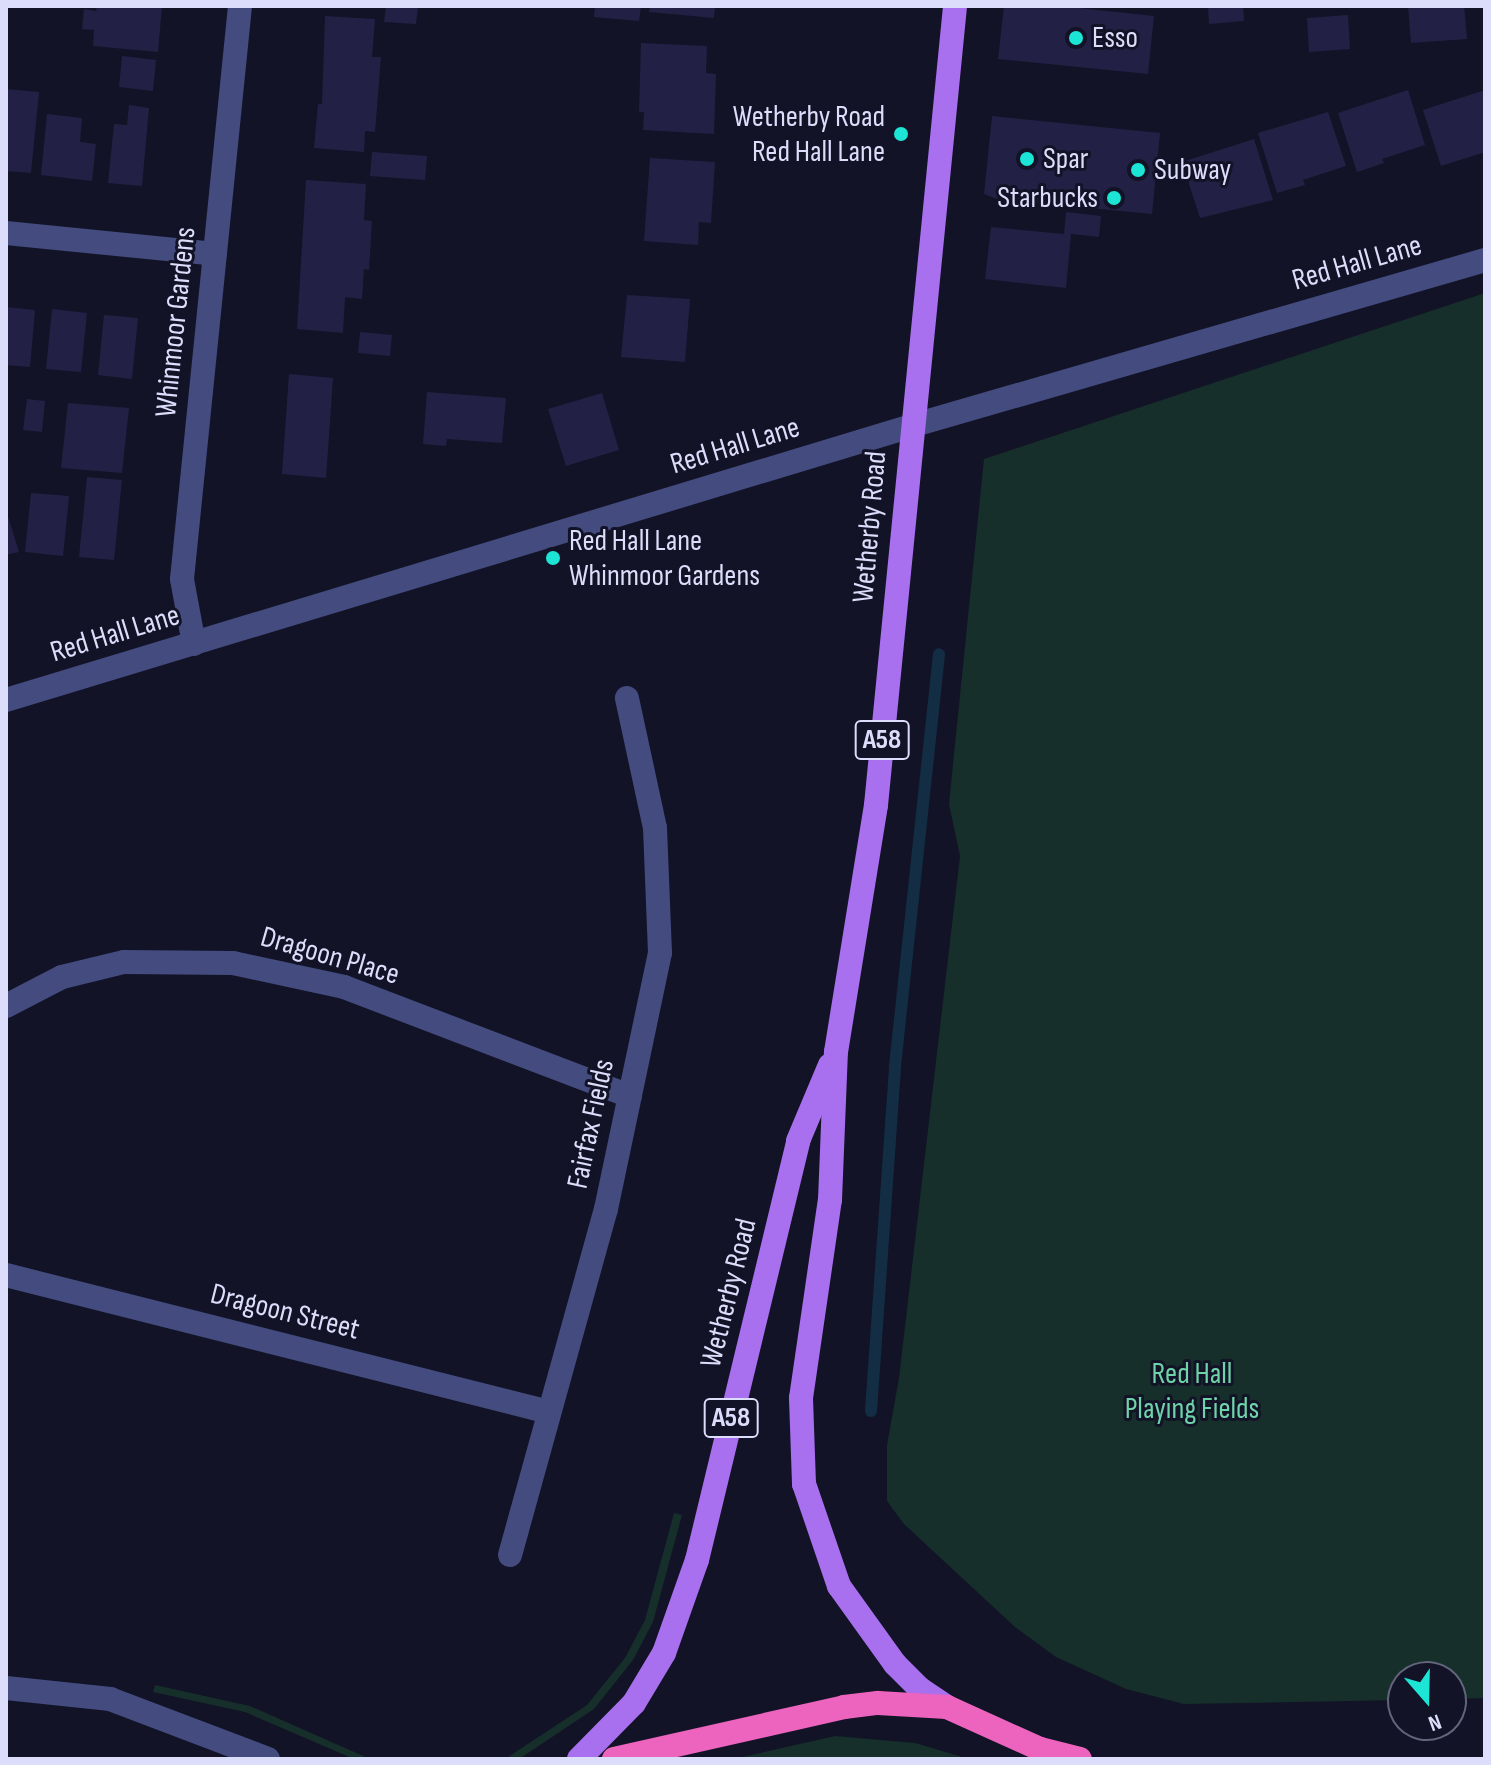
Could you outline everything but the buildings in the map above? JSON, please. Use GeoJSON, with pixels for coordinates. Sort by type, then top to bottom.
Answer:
{"type":"FeatureCollection","features":[{"type":"Feature","properties":{"kind":"highway"},"geometry":{"type":"LineString","coordinates":[[614,1759],[844,1707],[878,1703],[947,1707],[1045,1754],[1080,1759]]}},
{"type":"Feature","properties":{"kind":"main road","name":"Wetherby Road"},"geometry":{"type":"LineString","coordinates":[[947,1707],[920,1689],[895,1664],[839,1586],[804,1484],[801,1398],[830,1200],[836,1052],[876,805],[911,426],[955,6]]}},
{"type":"Feature","properties":{"kind":"main road","name":"Wetherby Road"},"geometry":{"type":"LineString","coordinates":[[579,1759],[634,1703],[669,1640],[697,1560],[798,1141],[836,1052]]}},
{"type":"Feature","properties":{"kind":"street","name":"Whinmoor Gardens"},"geometry":{"type":"LineString","coordinates":[[194,644],[182,579],[240,6]]}},
{"type":"Feature","properties":{"kind":"street"},"geometry":{"type":"LineString","coordinates":[[6,233],[215,254]]}},
{"type":"Feature","properties":{"kind":"street","name":"Red Hall Lane"},"geometry":{"type":"LineString","coordinates":[[6,700],[911,426],[1485,260]]}},
{"type":"Feature","properties":{"kind":"street","name":"Fairfax Fields"},"geometry":{"type":"LineString","coordinates":[[510,1555],[606,1209],[660,953],[655,828],[627,698]]}},
{"type":"Feature","properties":{"kind":"street","name":"Dragoon Place"},"geometry":{"type":"LineString","coordinates":[[6,1006],[62,977],[124,962],[233,963],[344,987],[630,1096]]}},
{"type":"Feature","properties":{"kind":"street","name":"Dragoon Street"},"geometry":{"type":"LineString","coordinates":[[6,1275],[549,1412]]}},
{"type":"Feature","properties":{"kind":"street"},"geometry":{"type":"LineString","coordinates":[[6,1688],[110,1699],[166,1723],[225,1740],[268,1759]]}},
{"type":"Feature","properties":{"kind":"green space","name":"Red Hall Playing Fields"},"geometry":{"type":"Polygon","coordinates":[[[1485,293],[1485,1698],[1467,1699],[1467,1661],[1387,1661],[1387,1700],[1184,1704],[1126,1689],[1056,1657],[1015,1627],[904,1524],[887,1501],[887,1445],[899,1378],[960,856],[949,804],[984,459],[1485,293]]]}},
{"type":"Feature","properties":{"kind":"green space"},"geometry":{"type":"Polygon","coordinates":[[[674,1513],[682,1515],[653,1622],[633,1660],[594,1709],[519,1759],[505,1759],[587,1705],[625,1658],[645,1620],[674,1513]]]}},
{"type":"Feature","properties":{"kind":"green space"},"geometry":{"type":"Polygon","coordinates":[[[155,1685],[250,1706],[370,1759],[354,1759],[245,1712],[153,1692],[155,1685]]]}},
{"type":"Feature","properties":{"kind":"green space"},"geometry":{"type":"Polygon","coordinates":[[[835,1736],[915,1743],[969,1759],[734,1759],[835,1736]]]}},
{"type":"Feature","properties":{"kind":"waterway"},"geometry":{"type":"LineString","coordinates":[[871,1411],[895,1066],[939,654]]}},
{"type":"Feature","properties":{"kind":"place","name":"Esso"},"geometry":{"type":"Point","coordinates":[1076,38]}},
{"type":"Feature","properties":{"kind":"place","name":"Wetherby Road Red Hall Lane"},"geometry":{"type":"Point","coordinates":[901,134]}},
{"type":"Feature","properties":{"kind":"place","name":"Spar"},"geometry":{"type":"Point","coordinates":[1027,159]}},
{"type":"Feature","properties":{"kind":"place","name":"Subway"},"geometry":{"type":"Point","coordinates":[1138,170]}},
{"type":"Feature","properties":{"kind":"place","name":"Starbucks"},"geometry":{"type":"Point","coordinates":[1114,198]}},
{"type":"Feature","properties":{"kind":"place","name":"Red Hall Lane Whinmoor Gardens"},"geometry":{"type":"Point","coordinates":[553,558]}}]}
